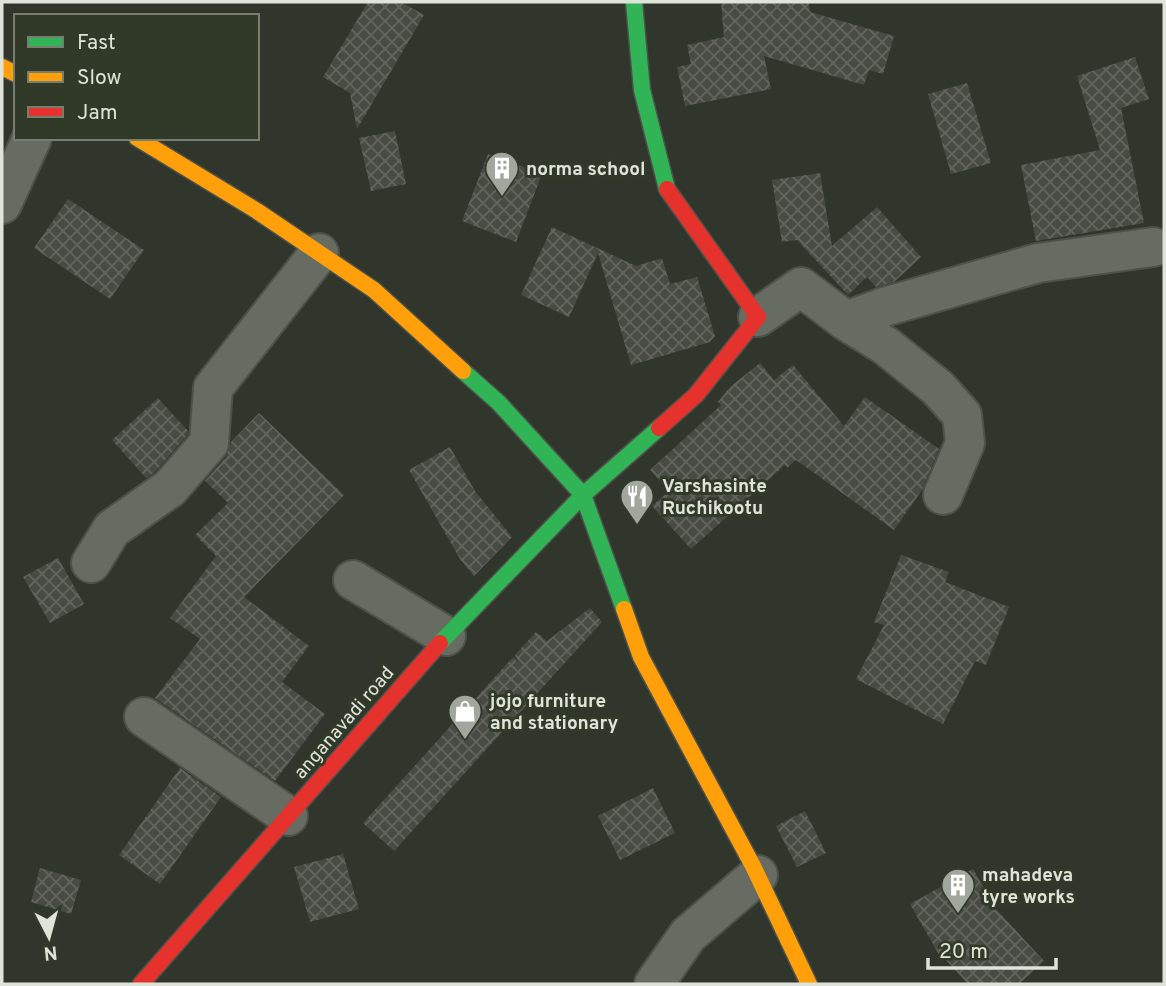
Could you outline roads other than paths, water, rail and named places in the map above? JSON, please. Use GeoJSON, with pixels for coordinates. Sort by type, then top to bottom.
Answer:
{"type":"FeatureCollection","features":[{"type":"Feature","properties":{"kind":"street"},"geometry":{"type":"LineString","coordinates":[[634,2],[642,90],[666,188],[758,317],[801,287],[846,321],[886,346],[938,388],[962,415],[965,443],[943,495]]}},
{"type":"Feature","properties":{"kind":"street"},"geometry":{"type":"LineString","coordinates":[[2,204],[31,140]]}},
{"type":"Feature","properties":{"kind":"street"},"geometry":{"type":"LineString","coordinates":[[139,140],[257,211],[374,290],[499,403],[583,495],[641,657],[758,876],[809,984]]}},
{"type":"Feature","properties":{"kind":"street"},"geometry":{"type":"LineString","coordinates":[[846,321],[884,307],[1038,263],[1153,247]]}},
{"type":"Feature","properties":{"kind":"street"},"geometry":{"type":"LineString","coordinates":[[91,564],[112,529],[170,488],[209,443],[213,388],[319,253]]}},
{"type":"Feature","properties":{"kind":"street","name":"anganavadi road"},"geometry":{"type":"LineString","coordinates":[[141,984],[446,636],[583,495],[696,395],[758,317]]}},
{"type":"Feature","properties":{"kind":"street"},"geometry":{"type":"LineString","coordinates":[[353,580],[446,636]]}},
{"type":"Feature","properties":{"kind":"street"},"geometry":{"type":"LineString","coordinates":[[144,717],[288,816]]}},
{"type":"Feature","properties":{"kind":"street"},"geometry":{"type":"LineString","coordinates":[[654,984],[688,935],[758,876]]}},
{"type":"Feature","properties":{"kind":"place","name":"norma school"},"geometry":{"type":"Point","coordinates":[502,198]}},
{"type":"Feature","properties":{"kind":"place","name":"Varshasinte Ruchikootu"},"geometry":{"type":"Point","coordinates":[637,526]}},
{"type":"Feature","properties":{"kind":"place","name":"jojo furniture and stationary"},"geometry":{"type":"Point","coordinates":[465,741]}},
{"type":"Feature","properties":{"kind":"place","name":"mahadeva tyre works"},"geometry":{"type":"Point","coordinates":[958,915]}}]}
